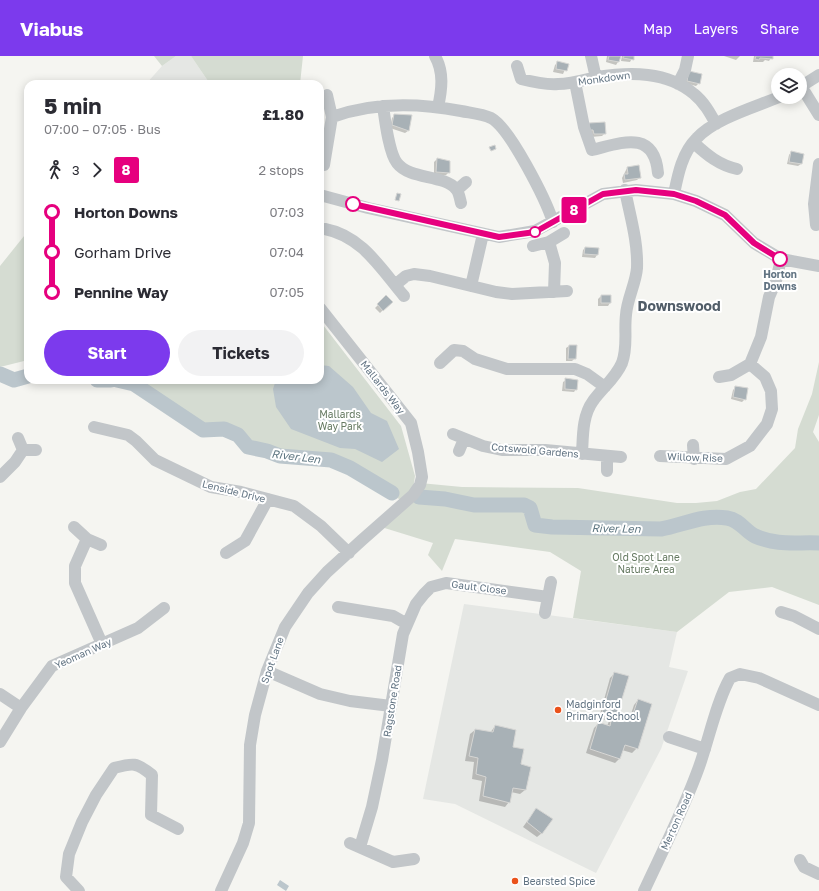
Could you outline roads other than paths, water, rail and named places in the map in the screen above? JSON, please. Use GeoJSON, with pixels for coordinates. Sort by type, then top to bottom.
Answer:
{"type":"FeatureCollection","features":[{"type":"Feature","properties":{"kind":"street"},"geometry":{"type":"LineString","coordinates":[[435,56],[439,65],[442,84],[438,107]]}},
{"type":"Feature","properties":{"kind":"street"},"geometry":{"type":"LineString","coordinates":[[591,56],[596,78]]}},
{"type":"Feature","properties":{"kind":"street"},"geometry":{"type":"LineString","coordinates":[[678,84],[685,70],[688,56]]}},
{"type":"Feature","properties":{"kind":"street","name":"Monkdown"},"geometry":{"type":"LineString","coordinates":[[517,66],[518,83],[533,82],[557,84],[596,78],[644,74],[678,84],[695,94],[716,124]]}},
{"type":"Feature","properties":{"kind":"street"},"geometry":{"type":"LineString","coordinates":[[807,82],[819,74]]}},
{"type":"Feature","properties":{"kind":"street"},"geometry":{"type":"LineString","coordinates":[[576,82],[588,151],[631,141],[640,143],[652,151],[656,157],[658,173]]}},
{"type":"Feature","properties":{"kind":"street"},"geometry":{"type":"LineString","coordinates":[[324,164],[332,117],[327,95]]}},
{"type":"Feature","properties":{"kind":"street"},"geometry":{"type":"LineString","coordinates":[[807,97],[819,115]]}},
{"type":"Feature","properties":{"kind":"street"},"geometry":{"type":"LineString","coordinates":[[674,194],[682,162],[696,138],[716,124],[771,100]]}},
{"type":"Feature","properties":{"kind":"street"},"geometry":{"type":"LineString","coordinates":[[332,117],[349,111],[383,106],[418,105],[438,107],[492,118],[501,127],[531,174],[546,202],[553,222]]}},
{"type":"Feature","properties":{"kind":"street"},"geometry":{"type":"LineString","coordinates":[[383,106],[388,137],[396,163],[403,169],[449,184],[456,190],[461,203]]}},
{"type":"Feature","properties":{"kind":"street"},"geometry":{"type":"LineString","coordinates":[[694,143],[714,160],[728,167],[740,170]]}},
{"type":"Feature","properties":{"kind":"street"},"geometry":{"type":"LineString","coordinates":[[816,225],[814,204],[819,164]]}},
{"type":"Feature","properties":{"kind":"street"},"geometry":{"type":"LineString","coordinates":[[456,190],[466,182]]}},
{"type":"Feature","properties":{"kind":"street"},"geometry":{"type":"LineString","coordinates":[[582,454],[586,416],[592,402],[614,378],[622,363],[626,350],[626,315],[629,294],[636,269],[636,240],[625,190]]}},
{"type":"Feature","properties":{"kind":"street"},"geometry":{"type":"LineString","coordinates":[[324,196],[368,208],[499,237],[535,232],[603,194],[625,190],[674,194],[696,201],[725,215],[754,243],[781,259],[819,266]]}},
{"type":"Feature","properties":{"kind":"street"},"geometry":{"type":"LineString","coordinates":[[333,227],[356,241],[404,296]]}},
{"type":"Feature","properties":{"kind":"street"},"geometry":{"type":"LineString","coordinates":[[533,246],[549,242],[564,233]]}},
{"type":"Feature","properties":{"kind":"street"},"geometry":{"type":"LineString","coordinates":[[471,286],[483,234]]}},
{"type":"Feature","properties":{"kind":"street"},"geometry":{"type":"LineString","coordinates":[[549,242],[554,263],[554,292]]}},
{"type":"Feature","properties":{"kind":"street"},"geometry":{"type":"LineString","coordinates":[[719,376],[731,375],[750,364],[761,337],[769,297],[776,281],[781,259]]}},
{"type":"Feature","properties":{"kind":"street"},"geometry":{"type":"LineString","coordinates":[[395,285],[406,276],[414,274],[430,276],[512,294],[567,291]]}},
{"type":"Feature","properties":{"kind":"street","name":"Mallards Way"},"geometry":{"type":"LineString","coordinates":[[324,313],[410,423],[418,452],[422,477]]}},
{"type":"Feature","properties":{"kind":"street"},"geometry":{"type":"LineString","coordinates":[[440,363],[454,350],[463,351],[472,364],[518,370],[575,369],[587,374],[605,387]]}},
{"type":"Feature","properties":{"kind":"street","name":"Willow Rise"},"geometry":{"type":"LineString","coordinates":[[660,456],[694,459],[726,459],[750,446],[767,424],[772,409],[771,391],[765,377],[750,364]]}},
{"type":"Feature","properties":{"kind":"street","name":"Lenside Drive"},"geometry":{"type":"LineString","coordinates":[[94,427],[128,435],[136,440],[155,460],[211,487],[294,506],[310,517],[348,553]]}},
{"type":"Feature","properties":{"kind":"street","name":"Cotswold Gardens"},"geometry":{"type":"LineString","coordinates":[[458,451],[458,436],[483,446],[502,450],[544,450],[607,457],[621,457]]}},
{"type":"Feature","properties":{"kind":"street"},"geometry":{"type":"LineString","coordinates":[[18,438],[23,450]]}},
{"type":"Feature","properties":{"kind":"street"},"geometry":{"type":"LineString","coordinates":[[693,446],[694,459]]}},
{"type":"Feature","properties":{"kind":"street"},"geometry":{"type":"LineString","coordinates":[[23,450],[36,450]]}},
{"type":"Feature","properties":{"kind":"street"},"geometry":{"type":"LineString","coordinates":[[0,477],[15,462],[23,450]]}},
{"type":"Feature","properties":{"kind":"street"},"geometry":{"type":"LineString","coordinates":[[607,457],[607,471]]}},
{"type":"Feature","properties":{"kind":"street","name":"Spot Lane"},"geometry":{"type":"LineString","coordinates":[[221,891],[243,843],[249,823],[250,745],[266,671],[284,627],[299,605],[322,577],[414,495],[420,485],[422,477]]}},
{"type":"Feature","properties":{"kind":"street"},"geometry":{"type":"LineString","coordinates":[[226,553],[245,541],[268,499]]}},
{"type":"Feature","properties":{"kind":"street"},"geometry":{"type":"LineString","coordinates":[[74,527],[86,539],[101,545]]}},
{"type":"Feature","properties":{"kind":"street"},"geometry":{"type":"LineString","coordinates":[[86,539],[75,566],[75,583],[102,644]]}},
{"type":"Feature","properties":{"kind":"street"},"geometry":{"type":"LineString","coordinates":[[544,613],[550,582]]}},
{"type":"Feature","properties":{"kind":"street","name":"Gault Close"},"geometry":{"type":"LineString","coordinates":[[407,624],[416,604],[428,590],[431,587],[446,583],[548,597]]}},
{"type":"Feature","properties":{"kind":"street"},"geometry":{"type":"LineString","coordinates":[[338,607],[393,616],[407,624]]}},
{"type":"Feature","properties":{"kind":"street","name":"Yeoman Way"},"geometry":{"type":"LineString","coordinates":[[0,742],[52,666],[138,628],[148,613],[164,608]]}},
{"type":"Feature","properties":{"kind":"street"},"geometry":{"type":"LineString","coordinates":[[781,612],[794,616],[819,629]]}},
{"type":"Feature","properties":{"kind":"street","name":"Ragstone Road"},"geometry":{"type":"LineString","coordinates":[[407,624],[403,634],[372,807],[355,845],[393,862],[414,859]]}},
{"type":"Feature","properties":{"kind":"street"},"geometry":{"type":"LineString","coordinates":[[266,671],[320,694],[350,701],[391,706]]}},
{"type":"Feature","properties":{"kind":"street","name":"Merton Road"},"geometry":{"type":"LineString","coordinates":[[645,891],[693,784],[718,710],[721,693],[730,678],[740,674],[759,678],[819,705]]}},
{"type":"Feature","properties":{"kind":"street"},"geometry":{"type":"LineString","coordinates":[[0,694],[22,708]]}},
{"type":"Feature","properties":{"kind":"street"},"geometry":{"type":"LineString","coordinates":[[669,737],[705,749]]}},
{"type":"Feature","properties":{"kind":"street"},"geometry":{"type":"LineString","coordinates":[[79,891],[66,877],[69,854],[96,795],[114,768],[132,763],[152,775],[148,814],[178,829]]}},
{"type":"Feature","properties":{"kind":"street"},"geometry":{"type":"LineString","coordinates":[[800,860],[804,867],[819,874]]}},
{"type":"Feature","properties":{"kind":"waterway","name":"River Len"},"geometry":{"type":"LineString","coordinates":[[0,374],[14,380],[24,377]]}},
{"type":"Feature","properties":{"kind":"waterway","name":"River Len"},"geometry":{"type":"LineString","coordinates":[[134,384],[203,430],[224,429],[238,435],[248,447],[267,451],[280,456],[331,460],[350,468],[392,493]]}},
{"type":"Feature","properties":{"kind":"waterway","name":"River Len"},"geometry":{"type":"LineString","coordinates":[[419,497],[445,499],[474,505],[524,505],[530,508],[535,525],[552,527],[661,529],[710,517],[718,517],[732,519],[751,534],[763,539],[787,543],[819,543]]}},
{"type":"Feature","properties":{"kind":"place","name":"Horton Downs"},"geometry":{"type":"Point","coordinates":[780,259]}},
{"type":"Feature","properties":{"kind":"place","name":"Madginford Primary School"},"geometry":{"type":"Point","coordinates":[558,710]}},
{"type":"Feature","properties":{"kind":"place","name":"Bearsted Spice"},"geometry":{"type":"Point","coordinates":[515,881]}},
{"type":"Feature","properties":{"kind":"district","name":"Downswood"},"geometry":{"type":"Point","coordinates":[679,305]}},
{"type":"Feature","properties":{"kind":"park label","name":"Mallards Way Park"},"geometry":{"type":"Point","coordinates":[340,420]}},
{"type":"Feature","properties":{"kind":"park label","name":"Old Spot Lane Nature Area"},"geometry":{"type":"Point","coordinates":[646,562]}}]}
